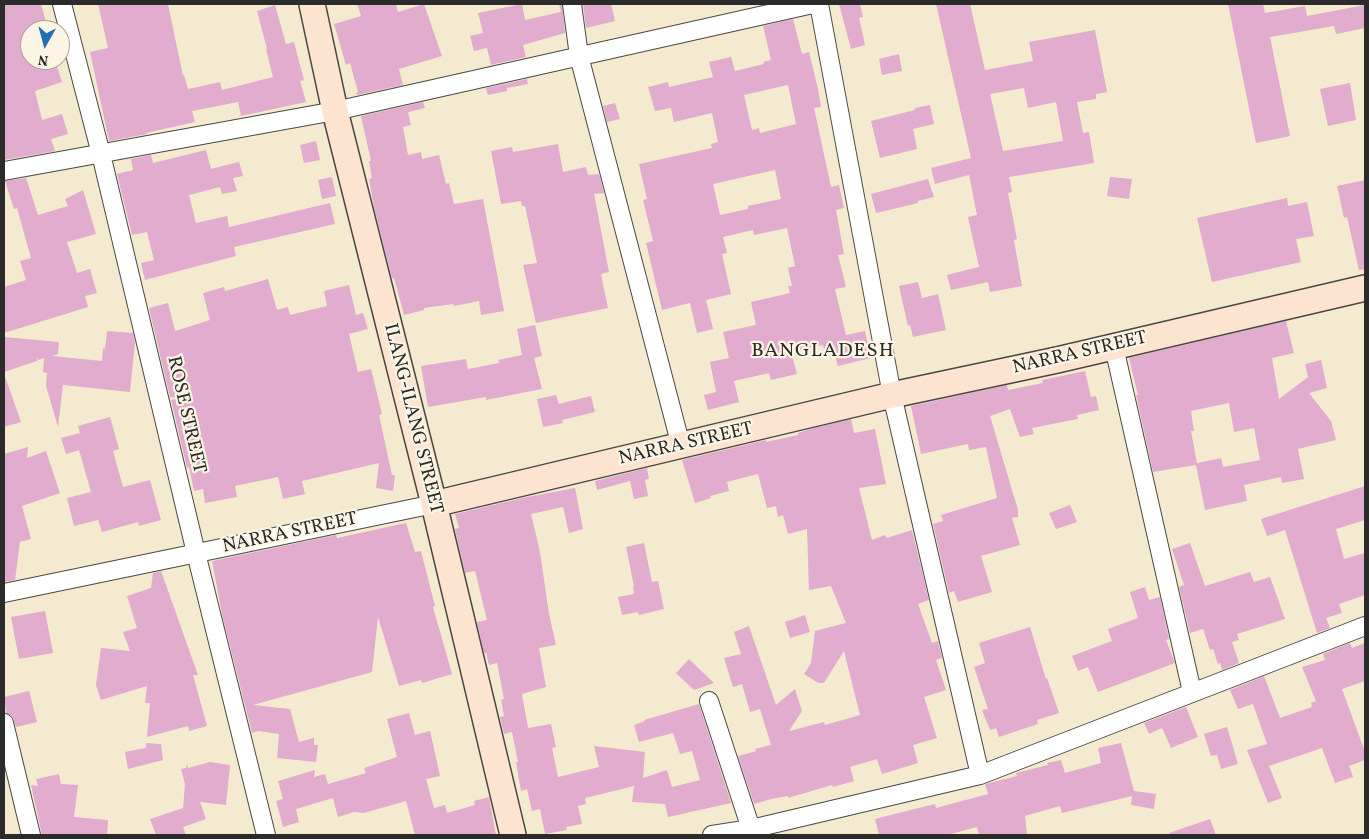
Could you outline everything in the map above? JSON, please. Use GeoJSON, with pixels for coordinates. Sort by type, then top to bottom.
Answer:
{"type":"FeatureCollection","features":[{"type":"Feature","properties":{"kind":"street","name":"ROSE STREET"},"geometry":{"type":"LineString","coordinates":[[62,4],[101,154],[196,553],[266,835]]}},
{"type":"Feature","properties":{"kind":"street","name":"ILANG-ILANG STREET"},"geometry":{"type":"LineString","coordinates":[[312,4],[335,111],[434,504],[512,835]]}},
{"type":"Feature","properties":{"kind":"street"},"geometry":{"type":"LineString","coordinates":[[572,4],[579,56],[681,446]]}},
{"type":"Feature","properties":{"kind":"street"},"geometry":{"type":"LineString","coordinates":[[4,171],[335,111],[813,4]]}},
{"type":"Feature","properties":{"kind":"street"},"geometry":{"type":"LineString","coordinates":[[819,4],[892,396],[980,775]]}},
{"type":"Feature","properties":{"kind":"street","name":"NARRA STREET"},"geometry":{"type":"LineString","coordinates":[[4,593],[434,504],[892,396],[1114,347],[1365,288]]}},
{"type":"Feature","properties":{"kind":"street"},"geometry":{"type":"LineString","coordinates":[[1114,347],[1192,692]]}},
{"type":"Feature","properties":{"kind":"street"},"geometry":{"type":"LineString","coordinates":[[712,835],[751,829],[980,775],[1365,626]]}},
{"type":"Feature","properties":{"kind":"street"},"geometry":{"type":"LineString","coordinates":[[709,702],[751,829]]}},
{"type":"Feature","properties":{"kind":"street"},"geometry":{"type":"LineString","coordinates":[[4,723],[31,835]]}},
{"type":"Feature","properties":{"kind":"building"},"geometry":{"type":"Polygon","coordinates":[[[4,4],[41,4],[45,20],[20,20],[20,70],[58,70],[62,82],[35,91],[42,120],[62,114],[68,134],[51,139],[55,151],[4,160],[4,4]]]}},
{"type":"Feature","properties":{"kind":"building"},"geometry":{"type":"Polygon","coordinates":[[[98,4],[168,4],[183,76],[188,89],[220,82],[222,90],[273,77],[257,11],[275,5],[286,44],[294,42],[304,80],[300,81],[306,102],[241,116],[238,102],[192,111],[195,122],[109,141],[90,52],[108,48],[98,4]]]}},
{"type":"Feature","properties":{"kind":"building"},"geometry":{"type":"Polygon","coordinates":[[[357,4],[396,4],[398,12],[424,4],[442,56],[399,69],[403,85],[357,95],[356,93],[358,92],[350,63],[346,65],[334,24],[361,16],[357,4]]]}},
{"type":"Feature","properties":{"kind":"building"},"geometry":{"type":"Polygon","coordinates":[[[522,4],[525,20],[561,12],[559,4],[562,4],[565,33],[523,45],[526,57],[491,65],[487,48],[474,51],[470,36],[483,33],[478,13],[522,4]]]}},
{"type":"Feature","properties":{"kind":"building"},"geometry":{"type":"Polygon","coordinates":[[[583,4],[611,4],[615,21],[586,28],[583,4]]]}},
{"type":"Feature","properties":{"kind":"building"},"geometry":{"type":"Polygon","coordinates":[[[839,4],[860,4],[863,17],[859,18],[865,45],[851,49],[839,4]]]}},
{"type":"Feature","properties":{"kind":"building"},"geometry":{"type":"Polygon","coordinates":[[[936,4],[970,4],[985,70],[1033,61],[1029,42],[1095,30],[1107,92],[1096,94],[1096,99],[1077,102],[1083,133],[1089,132],[1094,163],[1009,177],[1012,192],[1008,193],[1017,239],[1014,240],[1022,286],[990,292],[988,282],[951,290],[947,275],[979,267],[968,217],[977,215],[969,175],[935,184],[931,168],[971,158],[936,4]],[[1024,88],[990,94],[1003,151],[1063,141],[1056,102],[1028,108],[1024,88]]]}},
{"type":"Feature","properties":{"kind":"building"},"geometry":{"type":"Polygon","coordinates":[[[1228,4],[1263,4],[1265,13],[1305,6],[1307,16],[1365,5],[1365,28],[1336,34],[1334,26],[1270,37],[1290,136],[1256,143],[1228,4]]]}},
{"type":"Feature","properties":{"kind":"building"},"geometry":{"type":"Polygon","coordinates":[[[793,19],[802,54],[809,52],[821,107],[814,108],[831,187],[839,185],[844,208],[836,210],[844,254],[838,255],[846,287],[835,289],[846,335],[865,331],[871,358],[838,366],[835,355],[826,358],[823,345],[791,352],[797,374],[771,380],[769,373],[734,381],[739,402],[708,410],[704,395],[716,392],[710,362],[729,358],[723,332],[756,325],[751,302],[790,293],[788,286],[792,286],[788,268],[795,266],[787,228],[754,235],[753,230],[723,237],[727,253],[722,254],[731,294],[706,300],[713,329],[697,333],[690,303],[662,310],[646,243],[653,241],[643,200],[647,199],[639,164],[712,148],[711,144],[718,142],[712,113],[674,122],[671,108],[655,111],[648,87],[668,82],[669,87],[713,77],[709,62],[731,57],[735,71],[764,64],[763,62],[771,60],[763,26],[793,19]],[[788,85],[744,95],[752,130],[759,128],[760,133],[796,124],[788,85]],[[775,170],[713,184],[720,215],[748,209],[748,206],[781,199],[775,170]]]}},
{"type":"Feature","properties":{"kind":"building"},"geometry":{"type":"Polygon","coordinates":[[[899,54],[902,71],[882,75],[879,59],[899,54]]]}},
{"type":"Feature","properties":{"kind":"building"},"geometry":{"type":"Polygon","coordinates":[[[527,79],[528,84],[507,88],[507,91],[488,95],[486,88],[527,79]]]}},
{"type":"Feature","properties":{"kind":"building"},"geometry":{"type":"Polygon","coordinates":[[[1350,83],[1356,120],[1328,126],[1320,89],[1350,83]]]}},
{"type":"Feature","properties":{"kind":"building"},"geometry":{"type":"Polygon","coordinates":[[[423,102],[425,108],[408,112],[411,125],[403,127],[408,155],[421,152],[422,159],[439,155],[446,184],[449,183],[454,204],[483,199],[504,311],[481,315],[479,301],[454,306],[453,304],[424,308],[424,310],[404,315],[394,278],[392,278],[374,207],[369,179],[372,178],[369,161],[371,161],[361,116],[423,102]]]}},
{"type":"Feature","properties":{"kind":"building"},"geometry":{"type":"Polygon","coordinates":[[[615,103],[620,119],[607,122],[603,106],[615,103]]]}},
{"type":"Feature","properties":{"kind":"building"},"geometry":{"type":"Polygon","coordinates":[[[930,105],[934,124],[913,129],[917,149],[880,158],[871,121],[930,105]]]}},
{"type":"Feature","properties":{"kind":"building"},"geometry":{"type":"Polygon","coordinates":[[[316,141],[320,160],[304,163],[300,145],[316,141]]]}},
{"type":"Feature","properties":{"kind":"building"},"geometry":{"type":"Polygon","coordinates":[[[558,144],[563,172],[586,167],[588,175],[599,174],[604,193],[594,194],[609,272],[601,274],[608,308],[536,323],[523,265],[537,263],[525,206],[522,206],[521,201],[501,204],[491,151],[512,147],[513,152],[558,144]]]}},
{"type":"Feature","properties":{"kind":"building"},"geometry":{"type":"Polygon","coordinates":[[[206,150],[211,169],[239,162],[243,176],[233,178],[237,191],[222,194],[220,187],[189,195],[196,223],[227,216],[229,227],[330,203],[335,224],[234,247],[236,256],[145,280],[141,263],[154,260],[147,232],[132,235],[117,174],[133,170],[131,159],[151,155],[153,163],[206,150]]]}},
{"type":"Feature","properties":{"kind":"building"},"geometry":{"type":"Polygon","coordinates":[[[332,177],[336,196],[322,199],[318,180],[332,177]]]}},
{"type":"Feature","properties":{"kind":"building"},"geometry":{"type":"Polygon","coordinates":[[[1110,177],[1132,179],[1129,199],[1107,196],[1110,177]]]}},
{"type":"Feature","properties":{"kind":"building"},"geometry":{"type":"Polygon","coordinates":[[[26,178],[38,215],[68,206],[65,199],[83,190],[96,234],[67,242],[77,273],[90,269],[97,293],[85,296],[88,307],[4,333],[4,287],[26,280],[20,261],[31,258],[17,208],[14,209],[5,181],[26,178]]]}},
{"type":"Feature","properties":{"kind":"building"},"geometry":{"type":"Polygon","coordinates":[[[928,179],[934,197],[918,201],[918,203],[876,213],[871,194],[928,179]]]}},
{"type":"Feature","properties":{"kind":"building"},"geometry":{"type":"Polygon","coordinates":[[[1365,180],[1365,269],[1359,270],[1347,217],[1344,218],[1337,186],[1365,180]]]}},
{"type":"Feature","properties":{"kind":"building"},"geometry":{"type":"Polygon","coordinates":[[[1287,198],[1288,206],[1307,202],[1314,236],[1296,239],[1301,262],[1212,282],[1197,218],[1287,198]]]}},
{"type":"Feature","properties":{"kind":"building"},"geometry":{"type":"Polygon","coordinates":[[[268,279],[277,310],[288,307],[290,315],[327,306],[324,291],[349,285],[356,315],[363,313],[368,329],[349,334],[358,372],[371,369],[382,414],[379,415],[392,475],[395,475],[393,491],[376,488],[379,463],[302,481],[305,494],[283,499],[278,477],[235,486],[237,497],[205,503],[203,489],[194,491],[171,400],[180,398],[170,397],[149,308],[168,303],[175,331],[210,320],[203,293],[224,287],[225,291],[268,279]]]}},
{"type":"Feature","properties":{"kind":"building"},"geometry":{"type":"Polygon","coordinates":[[[918,282],[922,298],[938,294],[946,330],[913,337],[910,325],[908,326],[899,286],[918,282]]]}},
{"type":"Feature","properties":{"kind":"building"},"geometry":{"type":"Polygon","coordinates":[[[1286,321],[1294,353],[1272,358],[1279,399],[1308,377],[1305,364],[1321,360],[1327,388],[1309,393],[1331,421],[1336,440],[1298,449],[1304,479],[1282,483],[1281,477],[1244,485],[1247,501],[1205,510],[1196,465],[1153,472],[1129,358],[1286,321]],[[1229,403],[1191,411],[1194,431],[1191,431],[1197,463],[1221,458],[1223,467],[1260,460],[1254,428],[1234,432],[1229,403]]]}},
{"type":"Feature","properties":{"kind":"building"},"geometry":{"type":"Polygon","coordinates":[[[535,325],[542,356],[534,358],[542,389],[486,400],[486,397],[428,407],[421,366],[466,359],[468,369],[499,363],[498,360],[522,355],[517,329],[535,325]]]}},
{"type":"Feature","properties":{"kind":"building"},"geometry":{"type":"Polygon","coordinates":[[[107,331],[133,333],[135,342],[130,392],[63,385],[58,427],[46,386],[47,373],[43,372],[44,358],[38,360],[37,357],[37,361],[4,372],[4,337],[59,342],[58,354],[52,356],[102,361],[107,331]]]}},
{"type":"Feature","properties":{"kind":"building"},"geometry":{"type":"Polygon","coordinates":[[[1085,371],[1091,397],[1096,396],[1099,410],[1077,415],[1078,419],[1032,428],[1034,434],[1020,437],[1010,409],[990,416],[1018,510],[1018,517],[1012,518],[1020,545],[981,556],[992,592],[958,602],[954,591],[949,593],[933,524],[943,521],[941,515],[997,498],[986,447],[969,450],[968,444],[921,454],[911,406],[1007,385],[1008,390],[1043,383],[1042,380],[1085,371]]]}},
{"type":"Feature","properties":{"kind":"building"},"geometry":{"type":"Polygon","coordinates":[[[4,379],[6,379],[21,422],[4,427],[4,379]]]}},
{"type":"Feature","properties":{"kind":"building"},"geometry":{"type":"Polygon","coordinates":[[[556,395],[559,404],[591,396],[595,412],[562,420],[563,423],[543,427],[537,399],[556,395]]]}},
{"type":"Feature","properties":{"kind":"building"},"geometry":{"type":"Polygon","coordinates":[[[110,417],[119,449],[113,451],[123,487],[150,480],[161,520],[139,526],[138,522],[102,532],[98,520],[74,526],[67,498],[91,492],[79,450],[66,454],[61,438],[80,433],[78,426],[110,417]]]}},
{"type":"Feature","properties":{"kind":"building"},"geometry":{"type":"Polygon","coordinates":[[[851,419],[854,433],[875,429],[886,484],[859,488],[872,540],[885,535],[887,538],[912,530],[929,600],[918,604],[932,643],[938,641],[942,658],[936,660],[946,690],[924,697],[937,738],[913,745],[918,763],[882,774],[877,759],[850,767],[854,781],[833,787],[832,785],[788,798],[788,796],[754,804],[738,756],[771,745],[760,709],[750,712],[742,684],[733,687],[724,658],[741,654],[734,632],[749,626],[776,705],[795,689],[802,711],[789,731],[824,722],[825,725],[860,715],[844,651],[824,683],[818,683],[804,674],[811,663],[815,631],[846,623],[831,586],[809,590],[807,529],[788,534],[783,515],[778,517],[776,506],[767,508],[758,474],[727,482],[729,491],[710,496],[711,498],[695,503],[682,460],[766,440],[766,442],[798,435],[798,433],[814,428],[851,419]]]}},
{"type":"Feature","properties":{"kind":"building"},"geometry":{"type":"Polygon","coordinates":[[[28,447],[27,458],[46,451],[60,493],[22,506],[31,539],[20,542],[15,580],[4,582],[4,454],[28,447]]]}},
{"type":"Feature","properties":{"kind":"building"},"geometry":{"type":"Polygon","coordinates":[[[647,468],[649,479],[645,480],[648,496],[634,499],[630,481],[597,490],[595,481],[647,468]]]}},
{"type":"Feature","properties":{"kind":"building"},"geometry":{"type":"Polygon","coordinates":[[[1365,486],[1365,520],[1336,529],[1344,559],[1365,553],[1365,595],[1339,604],[1342,613],[1326,618],[1330,628],[1317,633],[1285,530],[1267,536],[1261,519],[1365,486]]]}},
{"type":"Feature","properties":{"kind":"building"},"geometry":{"type":"Polygon","coordinates":[[[575,488],[583,529],[569,533],[563,507],[531,514],[540,552],[549,614],[556,645],[539,648],[546,687],[522,694],[528,728],[551,724],[556,747],[552,748],[558,777],[599,767],[594,746],[645,752],[643,778],[667,770],[672,787],[700,780],[692,751],[680,754],[673,733],[639,742],[634,725],[644,720],[699,704],[731,803],[668,817],[665,804],[632,802],[634,786],[585,798],[586,804],[578,806],[582,824],[566,827],[567,830],[545,834],[540,809],[532,811],[527,789],[521,791],[512,732],[504,734],[500,717],[504,716],[501,700],[504,699],[497,663],[489,665],[486,653],[484,653],[477,622],[487,620],[475,571],[465,573],[455,529],[459,528],[455,514],[575,488]]]}},
{"type":"Feature","properties":{"kind":"building"},"geometry":{"type":"Polygon","coordinates":[[[1070,505],[1077,522],[1056,529],[1049,513],[1070,505]]]}},
{"type":"Feature","properties":{"kind":"building"},"geometry":{"type":"Polygon","coordinates":[[[406,523],[415,552],[421,551],[435,606],[433,607],[452,674],[422,683],[421,680],[399,686],[378,617],[372,672],[253,705],[290,709],[299,742],[314,738],[314,745],[318,745],[316,762],[277,758],[279,734],[258,731],[252,733],[222,614],[212,561],[336,535],[337,538],[406,523]]]}},
{"type":"Feature","properties":{"kind":"building"},"geometry":{"type":"Polygon","coordinates":[[[644,543],[652,582],[658,581],[664,609],[639,615],[638,612],[622,615],[618,597],[634,594],[626,547],[644,543]]]}},
{"type":"Feature","properties":{"kind":"building"},"geometry":{"type":"Polygon","coordinates":[[[1190,543],[1205,586],[1250,572],[1254,582],[1270,577],[1285,619],[1237,634],[1239,640],[1232,642],[1239,663],[1222,670],[1213,649],[1210,650],[1203,629],[1190,633],[1179,587],[1184,585],[1172,549],[1190,543]]]}},
{"type":"Feature","properties":{"kind":"building"},"geometry":{"type":"Polygon","coordinates":[[[161,571],[198,675],[193,675],[207,726],[189,731],[188,726],[147,737],[150,703],[145,703],[147,686],[101,700],[96,685],[101,648],[130,651],[123,632],[137,628],[127,596],[151,588],[153,573],[161,571]]]}},
{"type":"Feature","properties":{"kind":"building"},"geometry":{"type":"Polygon","coordinates":[[[1145,587],[1149,600],[1160,597],[1169,639],[1166,640],[1175,663],[1098,692],[1088,667],[1078,671],[1072,656],[1112,641],[1108,629],[1138,618],[1130,592],[1145,587]]]}},
{"type":"Feature","properties":{"kind":"building"},"geometry":{"type":"Polygon","coordinates":[[[45,611],[53,653],[19,659],[11,617],[45,611]]]}},
{"type":"Feature","properties":{"kind":"building"},"geometry":{"type":"Polygon","coordinates":[[[805,615],[810,632],[790,638],[785,622],[805,615]]]}},
{"type":"Feature","properties":{"kind":"building"},"geometry":{"type":"Polygon","coordinates":[[[1030,627],[1059,713],[1037,720],[1038,724],[999,737],[996,728],[990,730],[982,710],[988,709],[974,667],[985,663],[979,643],[1030,627]]]}},
{"type":"Feature","properties":{"kind":"building"},"geometry":{"type":"Polygon","coordinates":[[[1350,643],[1352,648],[1365,643],[1365,681],[1342,689],[1365,752],[1365,760],[1349,766],[1353,777],[1335,783],[1322,748],[1269,766],[1282,798],[1268,803],[1247,750],[1267,744],[1253,704],[1238,709],[1230,690],[1264,676],[1280,718],[1312,707],[1311,703],[1316,701],[1302,667],[1325,660],[1323,654],[1350,643]]]}},
{"type":"Feature","properties":{"kind":"building"},"geometry":{"type":"Polygon","coordinates":[[[689,659],[714,683],[694,690],[676,673],[689,659]]]}},
{"type":"Feature","properties":{"kind":"building"},"geometry":{"type":"Polygon","coordinates":[[[29,691],[37,722],[16,727],[12,716],[6,713],[4,697],[29,691]]]}},
{"type":"Feature","properties":{"kind":"building"},"geometry":{"type":"Polygon","coordinates":[[[1186,707],[1198,737],[1171,748],[1162,728],[1149,734],[1144,723],[1186,707]]]}},
{"type":"Feature","properties":{"kind":"building"},"geometry":{"type":"Polygon","coordinates":[[[409,713],[415,735],[430,731],[440,776],[426,779],[434,808],[445,805],[447,813],[475,805],[474,801],[489,797],[496,835],[415,835],[406,801],[364,813],[354,812],[338,817],[333,798],[296,809],[299,822],[283,827],[276,801],[283,799],[278,781],[315,770],[314,777],[325,774],[328,784],[366,773],[364,768],[397,757],[387,719],[409,713]]]}},
{"type":"Feature","properties":{"kind":"building"},"geometry":{"type":"Polygon","coordinates":[[[1227,727],[1238,764],[1221,769],[1217,755],[1211,756],[1204,734],[1227,727]]]}},
{"type":"Feature","properties":{"kind":"building"},"geometry":{"type":"Polygon","coordinates":[[[146,743],[161,744],[163,760],[128,769],[125,752],[146,748],[146,743]]]}},
{"type":"Feature","properties":{"kind":"building"},"geometry":{"type":"Polygon","coordinates":[[[1121,743],[1134,791],[1156,794],[1154,809],[1131,805],[1132,796],[1062,813],[1060,806],[1025,816],[1027,835],[979,835],[977,827],[947,835],[879,835],[875,819],[935,804],[936,808],[988,794],[985,784],[1017,776],[1016,773],[1048,765],[1047,763],[1061,760],[1065,773],[1101,763],[1098,748],[1121,743]]]}},
{"type":"Feature","properties":{"kind":"building"},"geometry":{"type":"Polygon","coordinates":[[[210,762],[230,765],[226,805],[200,802],[206,819],[183,827],[186,835],[156,835],[150,819],[183,808],[185,784],[181,769],[186,768],[187,764],[188,768],[210,762]]]}},
{"type":"Feature","properties":{"kind":"building"},"geometry":{"type":"Polygon","coordinates":[[[59,774],[61,784],[78,785],[74,817],[108,820],[107,835],[42,835],[31,785],[38,786],[36,779],[59,774]]]}},
{"type":"Feature","properties":{"kind":"building"},"geometry":{"type":"Polygon","coordinates":[[[1210,819],[1216,835],[1170,835],[1169,833],[1210,819]]]}},
{"type":"Feature","properties":{"kind":"district","name":"BANGLADESH"},"geometry":{"type":"Point","coordinates":[823,352]}}]}
